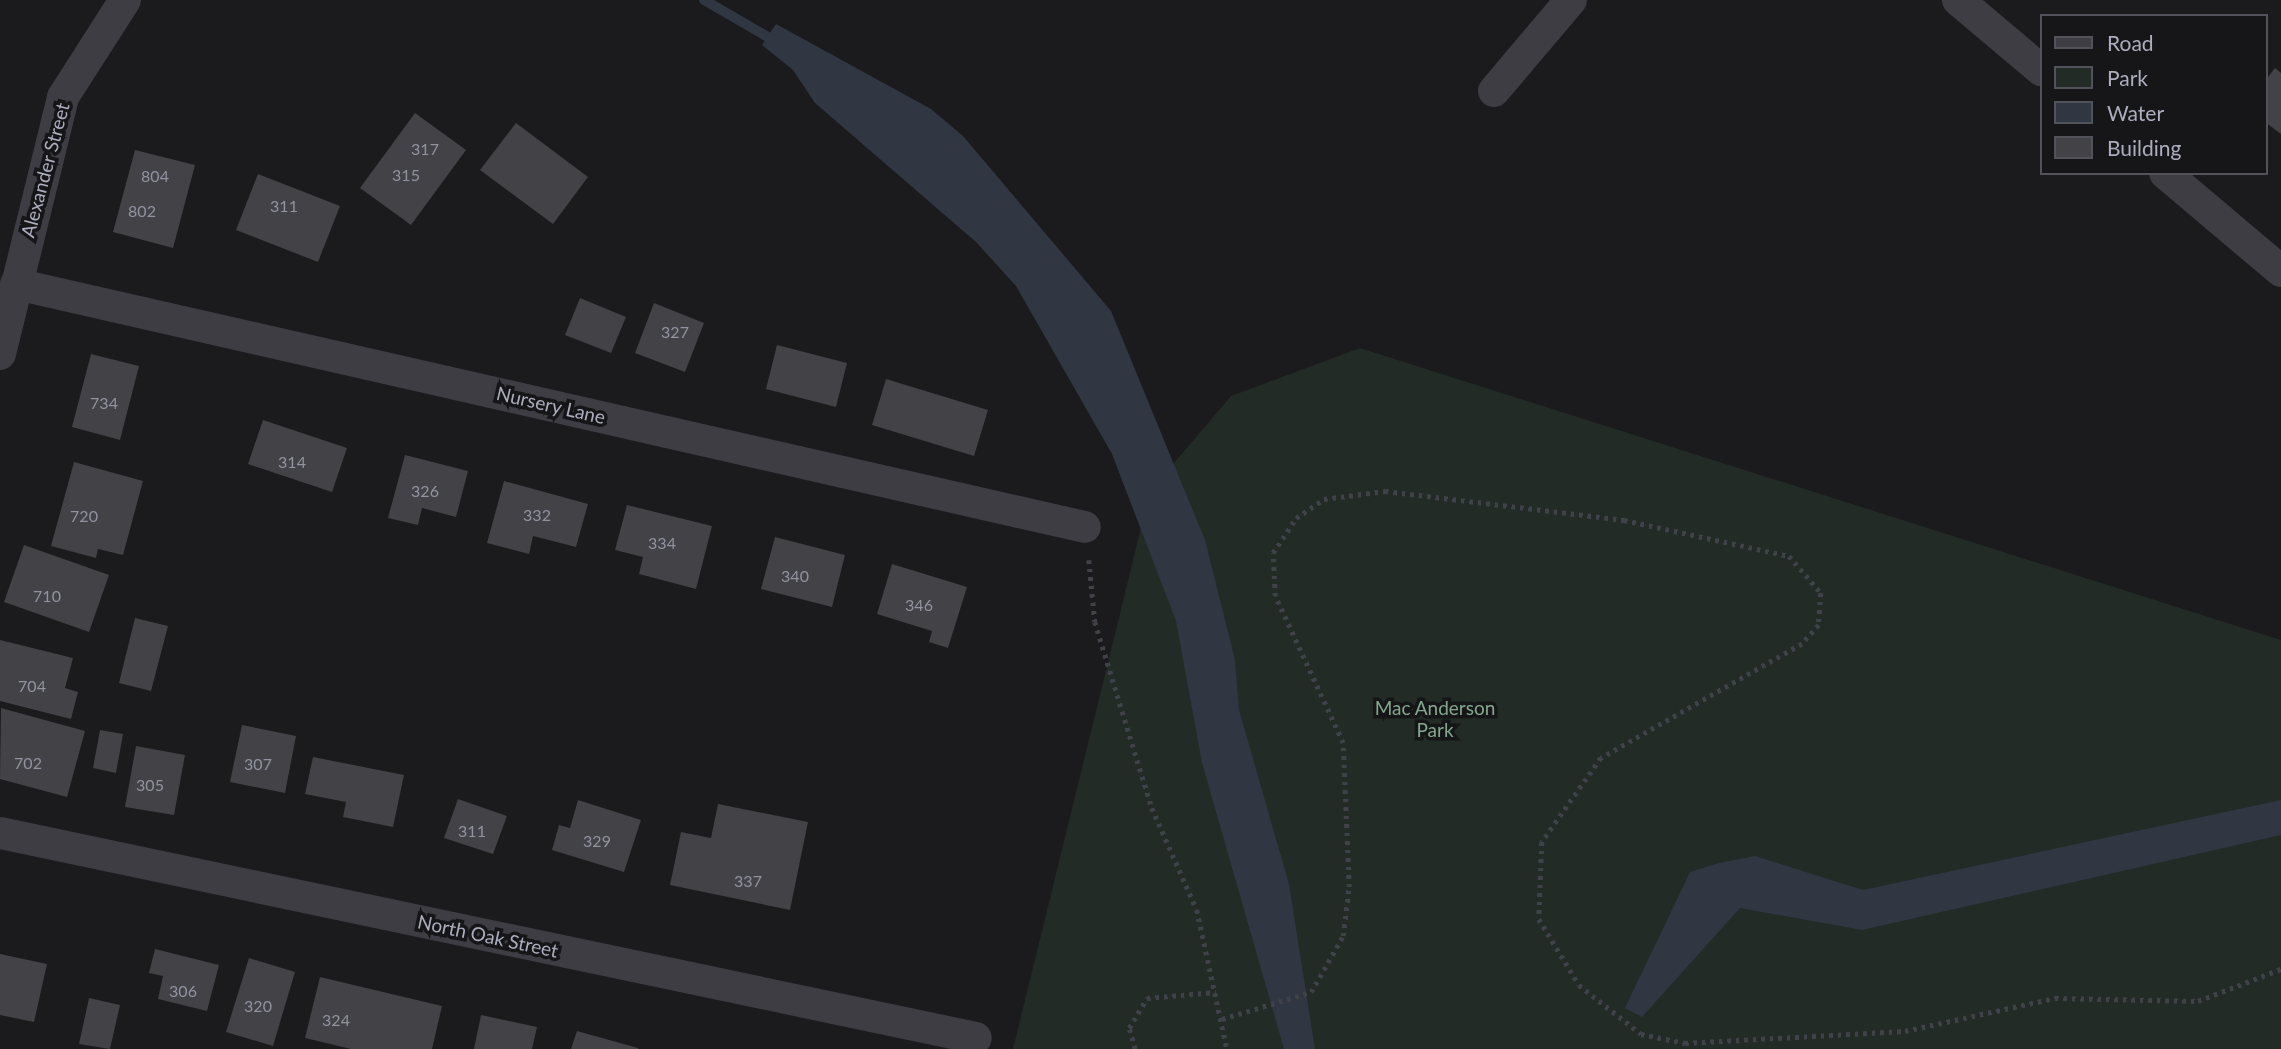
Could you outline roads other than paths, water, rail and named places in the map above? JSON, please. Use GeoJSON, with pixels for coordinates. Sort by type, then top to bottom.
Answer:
{"type":"FeatureCollection","features":[{"type":"Feature","properties":{"kind":"street","name":"Alexander Street"},"geometry":{"type":"LineString","coordinates":[[0,354],[63,97],[125,0]]}},
{"type":"Feature","properties":{"kind":"street"},"geometry":{"type":"LineString","coordinates":[[1494,91],[1571,0]]}},
{"type":"Feature","properties":{"kind":"street"},"geometry":{"type":"LineString","coordinates":[[1958,0],[2039,68]]}},
{"type":"Feature","properties":{"kind":"street"},"geometry":{"type":"LineString","coordinates":[[2167,175],[2281,271]]}},
{"type":"Feature","properties":{"kind":"street","name":"Nursery Lane"},"geometry":{"type":"LineString","coordinates":[[16,284],[1085,527]]}},
{"type":"Feature","properties":{"kind":"street","name":"North Oak Street"},"geometry":{"type":"LineString","coordinates":[[0,833],[976,1038]]}},
{"type":"Feature","properties":{"kind":"water"},"geometry":{"type":"Polygon","coordinates":[[[776,24],[931,109],[963,136],[1111,311],[1205,540],[1235,660],[1239,710],[1289,884],[1315,1049],[1284,1049],[1202,763],[1176,621],[1112,454],[1016,286],[976,242],[815,103],[793,70],[762,45],[776,24]]]}},
{"type":"Feature","properties":{"kind":"water"},"geometry":{"type":"Polygon","coordinates":[[[2281,800],[2281,835],[1862,930],[1740,908],[1642,1017],[1625,1008],[1690,872],[1755,856],[1863,890],[2281,800]]]}},
{"type":"Feature","properties":{"kind":"waterway"},"geometry":{"type":"LineString","coordinates":[[704,0],[780,44]]}},
{"type":"Feature","properties":{"kind":"park label","name":"Mac Anderson Park"},"geometry":{"type":"Point","coordinates":[1435,719]}}]}
